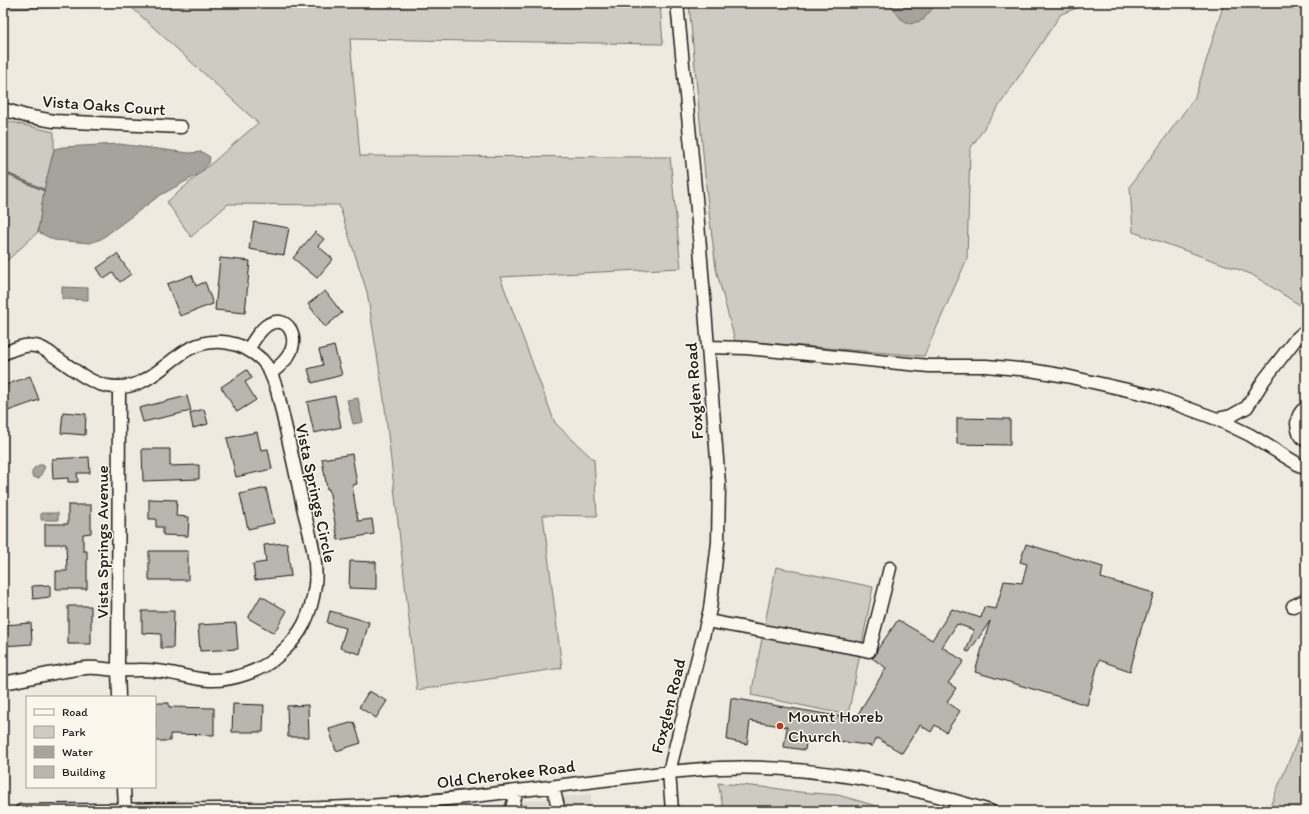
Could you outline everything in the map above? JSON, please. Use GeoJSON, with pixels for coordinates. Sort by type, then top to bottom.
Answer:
{"type":"FeatureCollection","features":[{"type":"Feature","properties":{"kind":"street","name":"Foxglen Road"},"geometry":{"type":"LineString","coordinates":[[672,811],[669,772],[708,621],[716,557],[719,515],[719,484],[696,190],[677,3]]}},
{"type":"Feature","properties":{"kind":"street","name":"Vista Oaks Court"},"geometry":{"type":"LineString","coordinates":[[3,109],[26,116],[54,121],[181,127]]}},
{"type":"Feature","properties":{"kind":"street"},"geometry":{"type":"LineString","coordinates":[[248,350],[260,331],[270,324],[279,322],[286,324],[293,331],[291,350],[285,361],[270,373]]}},
{"type":"Feature","properties":{"kind":"street"},"geometry":{"type":"LineString","coordinates":[[1217,419],[1231,416],[1247,407],[1264,380],[1295,340],[1306,330]]}},
{"type":"Feature","properties":{"kind":"street","name":"Vista Springs Circle"},"geometry":{"type":"LineString","coordinates":[[3,354],[18,347],[35,346],[48,352],[92,380],[106,385],[119,387],[130,386],[147,380],[188,349],[205,342],[225,342],[235,344],[248,350],[262,360],[270,373],[277,390],[312,545],[316,571],[313,595],[305,623],[291,644],[273,660],[242,675],[220,680],[209,680],[156,671],[88,668],[54,672],[3,683]]}},
{"type":"Feature","properties":{"kind":"street"},"geometry":{"type":"LineString","coordinates":[[708,347],[746,348],[929,366],[986,366],[1030,370],[1101,383],[1154,396],[1217,419],[1250,435],[1306,469]]}},
{"type":"Feature","properties":{"kind":"street","name":"Vista Springs Avenue"},"geometry":{"type":"LineString","coordinates":[[119,387],[119,696]]}},
{"type":"Feature","properties":{"kind":"street"},"geometry":{"type":"LineString","coordinates":[[1306,407],[1303,409],[1296,422],[1297,430],[1306,441]]}},
{"type":"Feature","properties":{"kind":"street"},"geometry":{"type":"LineString","coordinates":[[708,621],[869,651],[890,568]]}},
{"type":"Feature","properties":{"kind":"street"},"geometry":{"type":"LineString","coordinates":[[1293,606],[1306,600]]}},
{"type":"Feature","properties":{"kind":"street","name":"Old Cherokee Road"},"geometry":{"type":"LineString","coordinates":[[21,811],[339,809],[553,787],[669,772],[728,768],[812,771],[873,780],[935,794],[990,811]]}},
{"type":"Feature","properties":{"kind":"street"},"geometry":{"type":"LineString","coordinates":[[553,787],[559,811]]}},
{"type":"Feature","properties":{"kind":"street"},"geometry":{"type":"LineString","coordinates":[[124,788],[125,810]]}},
{"type":"Feature","properties":{"kind":"street"},"geometry":{"type":"LineString","coordinates":[[511,811],[517,791]]}},
{"type":"Feature","properties":{"kind":"shaded area"},"geometry":{"type":"Polygon","coordinates":[[[591,794],[592,811],[432,811],[591,794]]]}},
{"type":"Feature","properties":{"kind":"green space"},"geometry":{"type":"Polygon","coordinates":[[[3,3],[660,3],[663,44],[350,39],[360,156],[670,157],[681,268],[500,277],[555,423],[594,460],[597,516],[543,515],[562,668],[417,690],[384,399],[367,292],[339,205],[228,204],[191,237],[167,202],[258,123],[129,5],[3,9],[3,3]]]}},
{"type":"Feature","properties":{"kind":"green space"},"geometry":{"type":"Polygon","coordinates":[[[689,3],[1090,3],[1061,14],[970,149],[967,259],[924,356],[735,341],[716,269],[707,196],[689,3]]]}},
{"type":"Feature","properties":{"kind":"green space"},"geometry":{"type":"Polygon","coordinates":[[[1224,3],[1306,3],[1306,309],[1251,274],[1133,232],[1130,186],[1195,97],[1224,3]]]}},
{"type":"Feature","properties":{"kind":"green space"},"geometry":{"type":"Polygon","coordinates":[[[3,120],[54,132],[54,149],[44,190],[38,232],[3,263],[3,120]]]}},
{"type":"Feature","properties":{"kind":"green space"},"geometry":{"type":"Polygon","coordinates":[[[776,567],[873,587],[848,715],[751,695],[776,567]]]}},
{"type":"Feature","properties":{"kind":"green space"},"geometry":{"type":"Polygon","coordinates":[[[1306,720],[1306,811],[1268,811],[1306,720]]]}},
{"type":"Feature","properties":{"kind":"green space"},"geometry":{"type":"Polygon","coordinates":[[[718,783],[838,795],[894,811],[724,811],[718,783]]]}},
{"type":"Feature","properties":{"kind":"water"},"geometry":{"type":"Polygon","coordinates":[[[889,3],[937,3],[923,20],[910,24],[901,19],[889,3]]]}},
{"type":"Feature","properties":{"kind":"water"},"geometry":{"type":"Polygon","coordinates":[[[119,144],[189,153],[202,152],[210,157],[209,163],[199,174],[159,196],[101,239],[90,243],[54,240],[38,232],[44,190],[54,149],[63,147],[119,144]]]}},
{"type":"Feature","properties":{"kind":"water"},"geometry":{"type":"Polygon","coordinates":[[[62,287],[88,288],[88,300],[62,299],[62,287]]]}},
{"type":"Feature","properties":{"kind":"water"},"geometry":{"type":"Polygon","coordinates":[[[358,398],[363,422],[353,424],[347,400],[358,398]]]}},
{"type":"Feature","properties":{"kind":"water"},"geometry":{"type":"Polygon","coordinates":[[[39,465],[43,465],[45,467],[39,478],[36,478],[32,476],[32,472],[34,468],[39,465]]]}},
{"type":"Feature","properties":{"kind":"water"},"geometry":{"type":"Polygon","coordinates":[[[41,513],[58,513],[58,520],[41,520],[41,513]]]}},
{"type":"Feature","properties":{"kind":"building"},"geometry":{"type":"Polygon","coordinates":[[[254,222],[289,228],[284,255],[249,249],[254,222]]]}},
{"type":"Feature","properties":{"kind":"building"},"geometry":{"type":"Polygon","coordinates":[[[315,232],[324,239],[318,246],[333,259],[317,278],[293,258],[315,232]]]}},
{"type":"Feature","properties":{"kind":"building"},"geometry":{"type":"Polygon","coordinates":[[[117,254],[131,274],[120,282],[113,273],[104,279],[97,268],[117,254]]]}},
{"type":"Feature","properties":{"kind":"building"},"geometry":{"type":"Polygon","coordinates":[[[220,258],[250,261],[245,313],[215,310],[220,258]]]}},
{"type":"Feature","properties":{"kind":"building"},"geometry":{"type":"Polygon","coordinates":[[[192,275],[196,286],[205,282],[213,304],[180,316],[167,284],[192,275]]]}},
{"type":"Feature","properties":{"kind":"building"},"geometry":{"type":"Polygon","coordinates":[[[325,291],[342,313],[325,327],[308,304],[325,291]]]}},
{"type":"Feature","properties":{"kind":"building"},"geometry":{"type":"Polygon","coordinates":[[[334,346],[342,375],[312,383],[308,369],[323,365],[319,350],[334,346]]]}},
{"type":"Feature","properties":{"kind":"building"},"geometry":{"type":"Polygon","coordinates":[[[247,370],[252,378],[245,382],[256,400],[237,412],[221,387],[247,370]]]}},
{"type":"Feature","properties":{"kind":"building"},"geometry":{"type":"Polygon","coordinates":[[[30,376],[39,400],[8,411],[3,399],[3,386],[30,376]]]}},
{"type":"Feature","properties":{"kind":"building"},"geometry":{"type":"Polygon","coordinates":[[[187,396],[191,411],[143,422],[139,408],[187,396]]]}},
{"type":"Feature","properties":{"kind":"building"},"geometry":{"type":"Polygon","coordinates":[[[335,396],[341,427],[314,433],[307,402],[335,396]]]}},
{"type":"Feature","properties":{"kind":"building"},"geometry":{"type":"Polygon","coordinates":[[[204,409],[208,424],[193,428],[190,413],[204,409]]]}},
{"type":"Feature","properties":{"kind":"building"},"geometry":{"type":"Polygon","coordinates":[[[63,412],[86,414],[85,435],[61,433],[63,412]]]}},
{"type":"Feature","properties":{"kind":"building"},"geometry":{"type":"Polygon","coordinates":[[[957,418],[1010,419],[1010,445],[957,444],[957,418]]]}},
{"type":"Feature","properties":{"kind":"building"},"geometry":{"type":"Polygon","coordinates":[[[257,432],[261,450],[268,449],[272,469],[236,477],[227,438],[257,432]]]}},
{"type":"Feature","properties":{"kind":"building"},"geometry":{"type":"Polygon","coordinates":[[[142,449],[170,449],[170,466],[199,465],[199,479],[143,481],[142,449]]]}},
{"type":"Feature","properties":{"kind":"building"},"geometry":{"type":"Polygon","coordinates":[[[352,454],[357,484],[352,485],[358,521],[372,519],[374,534],[338,540],[322,459],[352,454]]]}},
{"type":"Feature","properties":{"kind":"building"},"geometry":{"type":"Polygon","coordinates":[[[89,457],[90,473],[77,473],[78,482],[68,482],[68,478],[53,479],[52,459],[89,457]]]}},
{"type":"Feature","properties":{"kind":"building"},"geometry":{"type":"Polygon","coordinates":[[[266,488],[274,523],[248,529],[240,494],[266,488]]]}},
{"type":"Feature","properties":{"kind":"building"},"geometry":{"type":"Polygon","coordinates":[[[149,499],[177,500],[176,516],[189,517],[188,536],[163,535],[163,527],[156,527],[156,519],[149,519],[149,499]]]}},
{"type":"Feature","properties":{"kind":"building"},"geometry":{"type":"Polygon","coordinates":[[[68,505],[91,505],[91,533],[83,534],[83,551],[87,551],[87,589],[56,589],[56,571],[67,571],[66,544],[45,544],[45,524],[68,524],[68,505]]]}},
{"type":"Feature","properties":{"kind":"building"},"geometry":{"type":"Polygon","coordinates":[[[287,543],[291,576],[255,580],[253,564],[266,562],[264,545],[287,543]]]}},
{"type":"Feature","properties":{"kind":"building"},"geometry":{"type":"Polygon","coordinates":[[[1026,544],[1103,567],[1101,578],[1154,593],[1143,622],[1130,671],[1099,660],[1087,705],[975,672],[990,621],[969,652],[966,651],[974,630],[957,624],[942,647],[964,661],[948,683],[956,688],[947,702],[960,711],[946,732],[935,725],[931,732],[920,725],[902,753],[877,738],[872,746],[807,736],[805,750],[784,747],[787,727],[750,721],[747,744],[727,740],[731,698],[855,719],[886,668],[872,658],[875,656],[877,650],[898,620],[932,640],[952,609],[981,618],[984,607],[996,609],[1004,581],[1022,583],[1027,564],[1020,562],[1026,544]]]}},
{"type":"Feature","properties":{"kind":"building"},"geometry":{"type":"Polygon","coordinates":[[[149,551],[188,551],[188,580],[149,580],[149,551]]]}},
{"type":"Feature","properties":{"kind":"building"},"geometry":{"type":"Polygon","coordinates":[[[350,561],[376,562],[376,589],[349,588],[350,561]]]}},
{"type":"Feature","properties":{"kind":"building"},"geometry":{"type":"Polygon","coordinates":[[[50,585],[50,597],[33,599],[32,586],[50,585]]]}},
{"type":"Feature","properties":{"kind":"building"},"geometry":{"type":"Polygon","coordinates":[[[261,596],[287,611],[274,633],[248,618],[261,596]]]}},
{"type":"Feature","properties":{"kind":"building"},"geometry":{"type":"Polygon","coordinates":[[[68,606],[91,606],[91,644],[68,644],[68,606]]]}},
{"type":"Feature","properties":{"kind":"building"},"geometry":{"type":"Polygon","coordinates":[[[142,611],[174,611],[173,648],[161,648],[161,634],[142,633],[142,611]]]}},
{"type":"Feature","properties":{"kind":"building"},"geometry":{"type":"Polygon","coordinates":[[[330,611],[369,622],[360,654],[340,648],[346,628],[327,623],[330,611]]]}},
{"type":"Feature","properties":{"kind":"building"},"geometry":{"type":"Polygon","coordinates":[[[31,623],[32,644],[3,646],[3,625],[31,623]]]}},
{"type":"Feature","properties":{"kind":"building"},"geometry":{"type":"Polygon","coordinates":[[[236,623],[238,649],[200,651],[198,625],[236,623]]]}},
{"type":"Feature","properties":{"kind":"building"},"geometry":{"type":"Polygon","coordinates":[[[369,691],[387,701],[376,718],[359,707],[369,691]]]}},
{"type":"Feature","properties":{"kind":"building"},"geometry":{"type":"Polygon","coordinates":[[[156,703],[169,703],[169,707],[214,708],[214,735],[170,734],[170,741],[156,741],[156,703]]]}},
{"type":"Feature","properties":{"kind":"building"},"geometry":{"type":"Polygon","coordinates":[[[233,704],[264,705],[263,732],[232,732],[233,704]]]}},
{"type":"Feature","properties":{"kind":"building"},"geometry":{"type":"Polygon","coordinates":[[[308,705],[309,737],[288,737],[287,706],[308,705]]]}},
{"type":"Feature","properties":{"kind":"building"},"geometry":{"type":"Polygon","coordinates":[[[354,722],[361,743],[336,751],[329,729],[354,722]]]}},
{"type":"Feature","properties":{"kind":"waterway"},"geometry":{"type":"LineString","coordinates":[[3,172],[44,190]]}},
{"type":"Feature","properties":{"kind":"place","name":"Mount Horeb Church"},"geometry":{"type":"Point","coordinates":[780,726]}}]}
